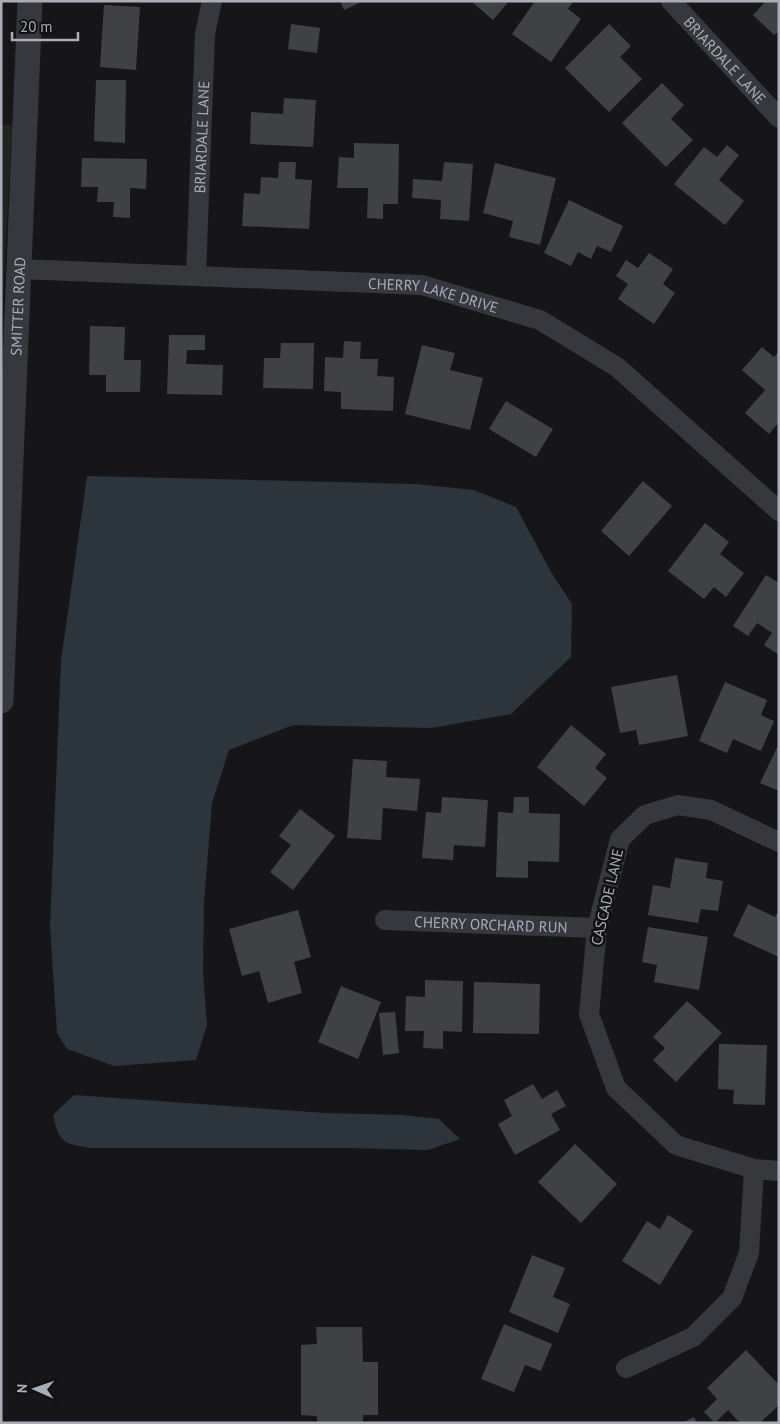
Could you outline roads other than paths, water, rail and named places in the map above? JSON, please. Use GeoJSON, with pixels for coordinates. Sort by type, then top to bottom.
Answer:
{"type":"FeatureCollection","features":[{"type":"Feature","properties":{"kind":"street","name":"SMITTER ROAD"},"geometry":{"type":"LineString","coordinates":[[1,701],[30,1]]}},
{"type":"Feature","properties":{"kind":"street","name":"BRIARDALE LANE"},"geometry":{"type":"LineString","coordinates":[[196,275],[205,34],[212,1]]}},
{"type":"Feature","properties":{"kind":"street","name":"BRIARDALE LANE"},"geometry":{"type":"LineString","coordinates":[[671,1],[779,118]]}},
{"type":"Feature","properties":{"kind":"street","name":"CHERRY LAKE DRIVE"},"geometry":{"type":"LineString","coordinates":[[19,269],[422,285],[540,320],[617,367],[779,511]]}},
{"type":"Feature","properties":{"kind":"street","name":"CASCADE LANE"},"geometry":{"type":"LineString","coordinates":[[779,842],[711,810],[678,805],[645,815],[620,839],[597,928],[589,1014],[616,1088],[676,1145],[754,1169],[779,1171]]}},
{"type":"Feature","properties":{"kind":"street","name":"CHERRY ORCHARD RUN"},"geometry":{"type":"LineString","coordinates":[[385,920],[597,928]]}},
{"type":"Feature","properties":{"kind":"street"},"geometry":{"type":"LineString","coordinates":[[626,1368],[693,1337],[732,1298],[749,1253],[754,1169]]}}]}
